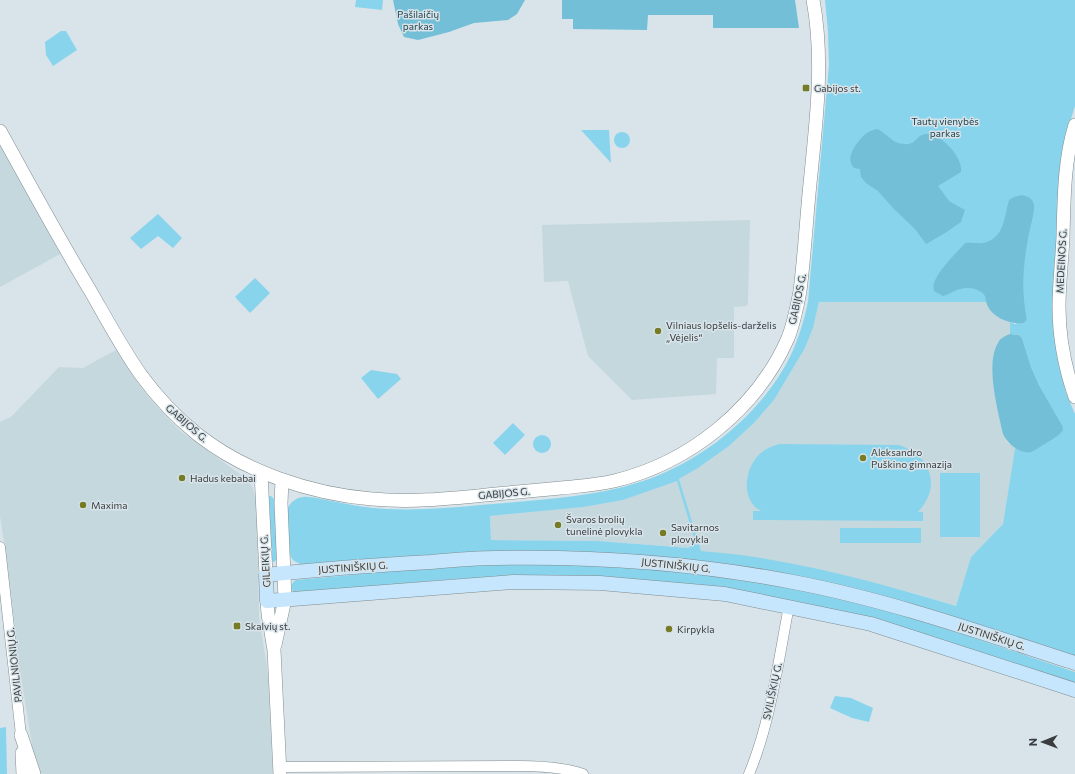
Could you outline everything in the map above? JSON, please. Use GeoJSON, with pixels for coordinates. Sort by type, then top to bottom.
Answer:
{"type":"FeatureCollection","features":[{"type":"Feature","properties":{"kind":"main road","name":"JUSTINIŠKIŲ G."},"geometry":{"type":"LineString","coordinates":[[266,575],[403,563],[495,558],[593,559],[682,565],[746,573],[795,582],[884,603],[1075,663]]}},
{"type":"Feature","properties":{"kind":"main road","name":"GILEIKIŲ G."},"geometry":{"type":"LineString","coordinates":[[266,575],[267,601]]}},
{"type":"Feature","properties":{"kind":"main road"},"geometry":{"type":"LineString","coordinates":[[267,601],[513,582],[600,583],[725,594],[871,624],[1075,690]]}},
{"type":"Feature","properties":{"kind":"street","name":"GABIJOS G."},"geometry":{"type":"LineString","coordinates":[[0,131],[59,238],[140,374],[163,402],[181,420],[199,435],[240,462],[261,472],[308,488],[372,499],[415,500],[478,496],[600,484],[634,475],[658,466],[686,452],[709,436],[725,423],[762,385],[777,360],[788,336],[795,316],[800,291],[816,125],[818,74],[817,40],[813,0]]}},
{"type":"Feature","properties":{"kind":"street","name":"MEDEINOS G."},"geometry":{"type":"LineString","coordinates":[[1075,124],[1072,134],[1066,176],[1059,307],[1065,362],[1075,397]]}},
{"type":"Feature","properties":{"kind":"street","name":"GILEIKIŲ G."},"geometry":{"type":"LineString","coordinates":[[261,472],[266,575]]}},
{"type":"Feature","properties":{"kind":"street","name":"GILEIKIŲ G."},"geometry":{"type":"LineString","coordinates":[[274,650],[285,599],[281,502],[282,480]]}},
{"type":"Feature","properties":{"kind":"street","name":"PAVILNIONIŲ G."},"geometry":{"type":"LineString","coordinates":[[0,547],[21,735],[23,774]]}},
{"type":"Feature","properties":{"kind":"street","name":"GILEIKIŲ G."},"geometry":{"type":"LineString","coordinates":[[267,601],[274,650],[280,770]]}},
{"type":"Feature","properties":{"kind":"street","name":"SVILIŠKIŲ G."},"geometry":{"type":"LineString","coordinates":[[749,774],[759,749],[765,725],[789,606]]}},
{"type":"Feature","properties":{"kind":"street","name":"PAVILNIONIŲ G."},"geometry":{"type":"LineString","coordinates":[[21,735],[34,774]]}},
{"type":"Feature","properties":{"kind":"street"},"geometry":{"type":"LineString","coordinates":[[280,770],[540,766],[571,770],[583,774]]}},
{"type":"Feature","properties":{"kind":"shaded area"},"geometry":{"type":"Polygon","coordinates":[[[0,144],[62,253],[0,287],[0,144]]]}},
{"type":"Feature","properties":{"kind":"shaded area","name":"Vilniaus lopšelis-darželis „Vėjelis“"},"geometry":{"type":"Polygon","coordinates":[[[750,220],[748,302],[747,306],[734,307],[734,358],[717,358],[716,394],[632,400],[588,356],[568,281],[544,282],[542,225],[750,220]]]}},
{"type":"Feature","properties":{"kind":"shaded area","name":"Aleksandro Puškino gimnazija"},"geometry":{"type":"Polygon","coordinates":[[[819,302],[986,302],[987,306],[1003,320],[1010,322],[1010,334],[1001,339],[1006,441],[1015,448],[1003,524],[971,557],[956,606],[914,593],[832,573],[766,559],[700,551],[679,479],[698,468],[729,446],[754,423],[774,400],[805,348],[813,328],[819,302]]]}},
{"type":"Feature","properties":{"kind":"shaded area"},"geometry":{"type":"Polygon","coordinates":[[[116,350],[149,398],[179,430],[248,480],[253,489],[257,509],[259,617],[268,674],[273,774],[40,774],[34,757],[19,664],[8,568],[0,516],[0,422],[11,417],[59,367],[83,368],[116,350]]]}},
{"type":"Feature","properties":{"kind":"shaded area"},"geometry":{"type":"Polygon","coordinates":[[[677,480],[695,541],[689,548],[598,541],[491,540],[490,516],[584,507],[623,500],[677,480]]]}},
{"type":"Feature","properties":{"kind":"green space"},"geometry":{"type":"Polygon","coordinates":[[[356,0],[383,0],[382,10],[355,7],[356,0]]]}},
{"type":"Feature","properties":{"kind":"green space","name":"Pašilaičių parkas"},"geometry":{"type":"Polygon","coordinates":[[[393,0],[525,0],[517,14],[508,20],[474,23],[449,32],[418,40],[404,37],[398,24],[393,0]]]}},
{"type":"Feature","properties":{"kind":"green space"},"geometry":{"type":"Polygon","coordinates":[[[562,0],[795,0],[799,28],[713,28],[713,15],[648,15],[647,30],[573,29],[573,19],[562,19],[562,0]]]}},
{"type":"Feature","properties":{"kind":"green space","name":"Tautų vienybės parkas"},"geometry":{"type":"Polygon","coordinates":[[[825,0],[1075,0],[1075,106],[1068,129],[1059,364],[1066,393],[1075,414],[1075,657],[930,610],[665,557],[305,566],[293,560],[290,556],[288,543],[288,508],[293,501],[299,498],[314,497],[373,508],[417,509],[539,500],[607,491],[640,482],[664,473],[688,461],[733,429],[753,410],[785,367],[798,338],[808,302],[829,65],[825,0]],[[819,302],[813,328],[805,348],[774,400],[754,423],[729,446],[698,468],[679,479],[701,551],[734,554],[815,568],[956,606],[971,557],[1003,524],[1015,448],[1025,452],[1062,425],[1039,385],[1031,367],[1022,338],[1019,335],[1010,334],[1010,322],[1015,324],[1027,319],[1024,305],[986,302],[819,302]],[[677,481],[623,500],[584,507],[490,516],[491,540],[598,541],[689,548],[695,541],[677,481]]]}},
{"type":"Feature","properties":{"kind":"green space"},"geometry":{"type":"Polygon","coordinates":[[[61,31],[66,31],[77,50],[53,66],[46,55],[45,42],[61,31]]]}},
{"type":"Feature","properties":{"kind":"green space"},"geometry":{"type":"Polygon","coordinates":[[[877,129],[898,143],[909,144],[922,135],[932,134],[944,141],[950,147],[959,160],[961,172],[938,186],[949,201],[965,210],[961,222],[926,244],[915,229],[878,191],[866,183],[861,177],[860,169],[854,168],[851,164],[851,154],[863,136],[870,131],[877,129]]]}},
{"type":"Feature","properties":{"kind":"green space"},"geometry":{"type":"Polygon","coordinates":[[[581,130],[609,130],[611,163],[581,130]]]}},
{"type":"Feature","properties":{"kind":"green space"},"geometry":{"type":"Polygon","coordinates":[[[619,132],[625,132],[630,137],[628,146],[625,148],[619,148],[614,143],[614,137],[619,132]]]}},
{"type":"Feature","properties":{"kind":"green space"},"geometry":{"type":"Polygon","coordinates":[[[1021,195],[1029,198],[1034,205],[1024,269],[1023,289],[1027,319],[1024,323],[1008,322],[993,314],[987,305],[984,294],[975,289],[962,288],[943,296],[934,291],[935,280],[939,273],[965,243],[983,243],[996,237],[1000,232],[1009,200],[1021,195]]]}},
{"type":"Feature","properties":{"kind":"green space"},"geometry":{"type":"Polygon","coordinates":[[[158,214],[182,238],[173,248],[158,236],[141,249],[130,238],[158,214]]]}},
{"type":"Feature","properties":{"kind":"green space"},"geometry":{"type":"Polygon","coordinates":[[[255,278],[270,293],[250,313],[235,297],[255,278]]]}},
{"type":"Feature","properties":{"kind":"green space"},"geometry":{"type":"Polygon","coordinates":[[[1010,334],[1019,335],[1022,338],[1031,367],[1039,385],[1062,425],[1063,430],[1055,438],[1031,452],[1023,452],[1014,448],[1005,437],[1003,434],[996,401],[993,375],[994,352],[1000,340],[1010,334]]]}},
{"type":"Feature","properties":{"kind":"green space"},"geometry":{"type":"Polygon","coordinates":[[[371,370],[397,374],[401,379],[378,399],[361,378],[371,370]]]}},
{"type":"Feature","properties":{"kind":"green space"},"geometry":{"type":"Polygon","coordinates":[[[513,423],[525,435],[505,455],[493,443],[513,423]]]}},
{"type":"Feature","properties":{"kind":"green space"},"geometry":{"type":"Polygon","coordinates":[[[542,435],[548,438],[551,444],[548,450],[542,453],[536,450],[533,444],[536,438],[542,435]]]}},
{"type":"Feature","properties":{"kind":"green space"},"geometry":{"type":"Polygon","coordinates":[[[779,444],[899,445],[910,450],[919,456],[930,473],[930,492],[918,512],[923,512],[923,521],[753,520],[753,511],[761,511],[754,506],[749,499],[747,491],[748,473],[756,458],[762,452],[779,444]]]}},
{"type":"Feature","properties":{"kind":"green space"},"geometry":{"type":"Polygon","coordinates":[[[940,473],[980,473],[980,537],[940,537],[940,473]]]}},
{"type":"Feature","properties":{"kind":"green space"},"geometry":{"type":"Polygon","coordinates":[[[269,496],[274,499],[277,559],[274,562],[272,561],[269,496]]]}},
{"type":"Feature","properties":{"kind":"green space"},"geometry":{"type":"Polygon","coordinates":[[[840,528],[921,528],[921,543],[840,543],[840,528]]]}},
{"type":"Feature","properties":{"kind":"green space"},"geometry":{"type":"Polygon","coordinates":[[[527,563],[614,567],[701,574],[759,582],[832,596],[903,615],[1075,672],[1075,682],[1038,673],[851,614],[809,604],[760,595],[506,577],[454,579],[295,593],[292,588],[293,583],[296,580],[426,568],[527,563]]]}},
{"type":"Feature","properties":{"kind":"green space"},"geometry":{"type":"Polygon","coordinates":[[[835,696],[851,698],[873,708],[869,722],[852,718],[830,708],[835,696]]]}},
{"type":"Feature","properties":{"kind":"green space"},"geometry":{"type":"Polygon","coordinates":[[[6,727],[7,774],[0,774],[0,728],[6,727]]]}},
{"type":"Feature","properties":{"kind":"place","name":"Gabijos st."},"geometry":{"type":"Point","coordinates":[806,88]}},
{"type":"Feature","properties":{"kind":"place","name":"Vilniaus lopšelis-darželis „Vėjelis“"},"geometry":{"type":"Point","coordinates":[658,331]}},
{"type":"Feature","properties":{"kind":"place","name":"Aleksandro Puškino gimnazija"},"geometry":{"type":"Point","coordinates":[863,458]}},
{"type":"Feature","properties":{"kind":"place","name":"Hadus kebabai"},"geometry":{"type":"Point","coordinates":[182,478]}},
{"type":"Feature","properties":{"kind":"place","name":"Maxima"},"geometry":{"type":"Point","coordinates":[83,505]}},
{"type":"Feature","properties":{"kind":"place","name":"Švaros brolių tunelinė plovykla"},"geometry":{"type":"Point","coordinates":[558,525]}},
{"type":"Feature","properties":{"kind":"place","name":"Savitarnos plovykla"},"geometry":{"type":"Point","coordinates":[663,533]}},
{"type":"Feature","properties":{"kind":"place","name":"Skalvių st."},"geometry":{"type":"Point","coordinates":[237,626]}},
{"type":"Feature","properties":{"kind":"place","name":"Kirpykla"},"geometry":{"type":"Point","coordinates":[669,629]}}]}
